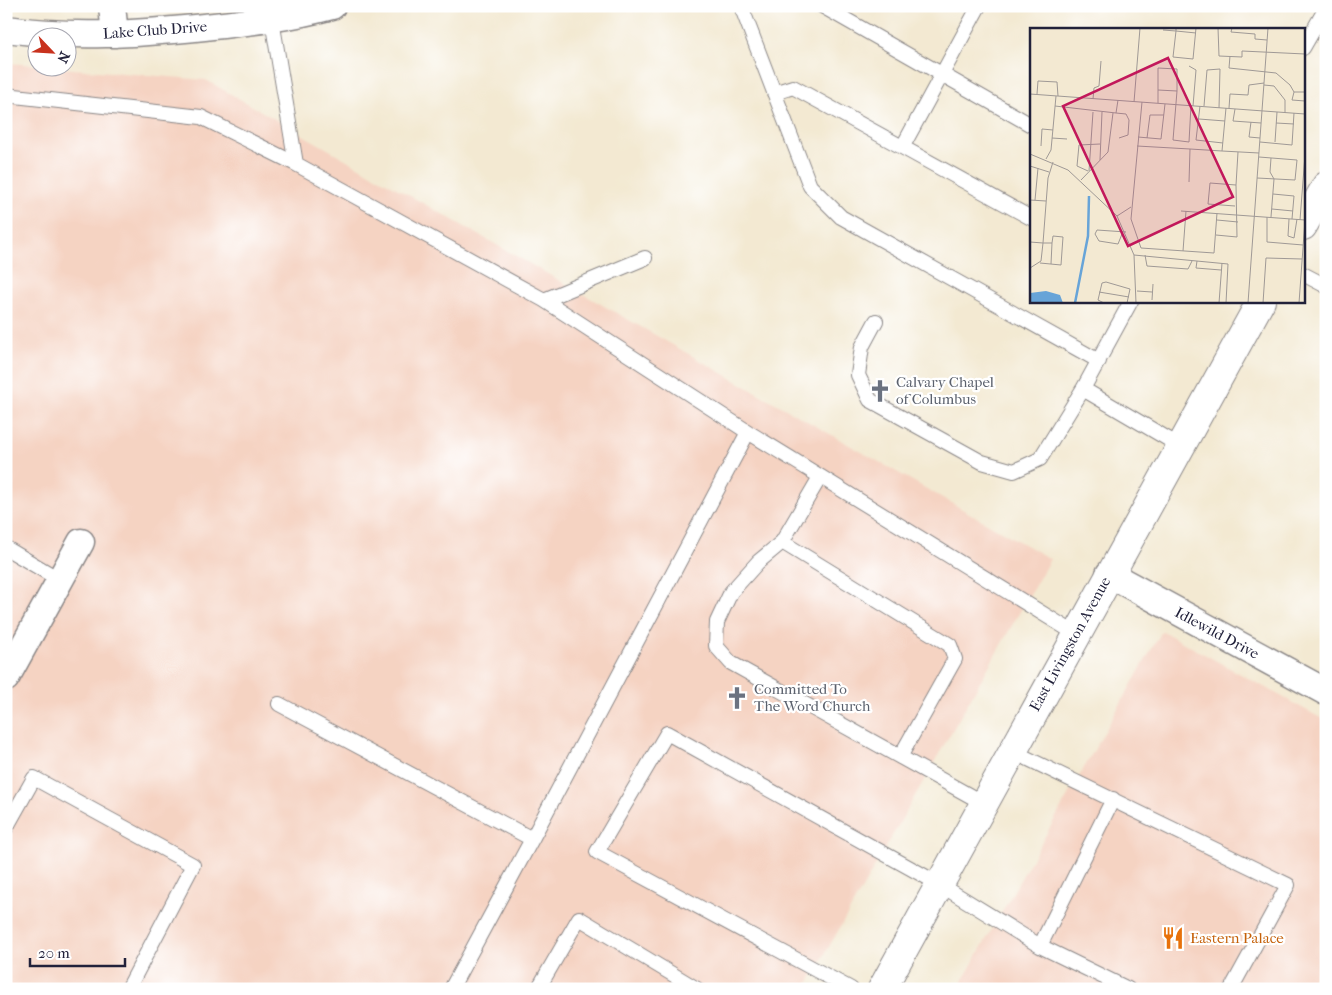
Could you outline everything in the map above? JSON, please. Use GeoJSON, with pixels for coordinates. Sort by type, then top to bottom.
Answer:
{"type":"FeatureCollection","features":[{"type":"Feature","properties":{"kind":"main road"},"geometry":{"type":"LineString","coordinates":[[1304,224],[1326,186]]}},
{"type":"Feature","properties":{"kind":"main road","name":"East Livingston Avenue"},"geometry":{"type":"LineString","coordinates":[[882,989],[1260,302]]}},
{"type":"Feature","properties":{"kind":"street"},"geometry":{"type":"LineString","coordinates":[[112,6],[115,34]]}},
{"type":"Feature","properties":{"kind":"street","name":"Lake Club Drive"},"geometry":{"type":"LineString","coordinates":[[6,29],[48,34],[115,34],[272,20],[332,6]]}},
{"type":"Feature","properties":{"kind":"street"},"geometry":{"type":"LineString","coordinates":[[6,678],[82,542]]}},
{"type":"Feature","properties":{"kind":"street","name":"Idlewild Drive"},"geometry":{"type":"LineString","coordinates":[[1109,574],[1326,692]]}},
{"type":"Feature","properties":{"kind":"lane"},"geometry":{"type":"LineString","coordinates":[[741,6],[810,186],[841,217],[1099,361]]}},
{"type":"Feature","properties":{"kind":"lane"},"geometry":{"type":"LineString","coordinates":[[822,6],[1030,124]]}},
{"type":"Feature","properties":{"kind":"lane"},"geometry":{"type":"LineString","coordinates":[[902,146],[978,6]]}},
{"type":"Feature","properties":{"kind":"lane"},"geometry":{"type":"LineString","coordinates":[[1304,46],[1326,8]]}},
{"type":"Feature","properties":{"kind":"lane"},"geometry":{"type":"LineString","coordinates":[[272,20],[296,164]]}},
{"type":"Feature","properties":{"kind":"lane"},"geometry":{"type":"LineString","coordinates":[[774,93],[793,87],[1030,217]]}},
{"type":"Feature","properties":{"kind":"lane"},"geometry":{"type":"LineString","coordinates":[[6,95],[201,117],[296,164],[544,300],[748,432],[1076,634]]}},
{"type":"Feature","properties":{"kind":"lane"},"geometry":{"type":"LineString","coordinates":[[544,300],[645,258]]}},
{"type":"Feature","properties":{"kind":"lane"},"geometry":{"type":"LineString","coordinates":[[1304,275],[1326,286]]}},
{"type":"Feature","properties":{"kind":"lane"},"geometry":{"type":"LineString","coordinates":[[876,321],[862,347],[858,375],[870,400],[982,462],[1014,471],[1040,459],[1083,389],[1130,302]]}},
{"type":"Feature","properties":{"kind":"lane"},"geometry":{"type":"LineString","coordinates":[[1083,389],[1180,446]]}},
{"type":"Feature","properties":{"kind":"lane"},"geometry":{"type":"LineString","coordinates":[[451,989],[748,432]]}},
{"type":"Feature","properties":{"kind":"lane"},"geometry":{"type":"LineString","coordinates":[[820,477],[782,542],[758,562],[731,592],[717,622],[716,646],[731,663],[983,803]]}},
{"type":"Feature","properties":{"kind":"lane"},"geometry":{"type":"LineString","coordinates":[[782,542],[950,645],[955,659],[900,758]]}},
{"type":"Feature","properties":{"kind":"lane"},"geometry":{"type":"LineString","coordinates":[[6,548],[60,580]]}},
{"type":"Feature","properties":{"kind":"lane"},"geometry":{"type":"LineString","coordinates":[[279,704],[532,839]]}},
{"type":"Feature","properties":{"kind":"lane"},"geometry":{"type":"LineString","coordinates":[[851,989],[597,852],[667,733],[939,884],[1040,946],[1128,989]]}},
{"type":"Feature","properties":{"kind":"lane"},"geometry":{"type":"LineString","coordinates":[[1012,751],[1288,885],[1231,989]]}},
{"type":"Feature","properties":{"kind":"lane"},"geometry":{"type":"LineString","coordinates":[[6,828],[34,778],[194,866],[128,989]]}},
{"type":"Feature","properties":{"kind":"lane"},"geometry":{"type":"LineString","coordinates":[[1040,946],[1113,799]]}},
{"type":"Feature","properties":{"kind":"lane"},"geometry":{"type":"LineString","coordinates":[[538,989],[579,918],[697,989]]}},
{"type":"Feature","properties":{"kind":"shaded area"},"geometry":{"type":"Polygon","coordinates":[[[6,63],[28,64],[28,78],[78,78],[78,69],[206,80],[1050,559],[805,989],[6,989],[6,63]]]}},
{"type":"Feature","properties":{"kind":"shaded area"},"geometry":{"type":"Polygon","coordinates":[[[1162,631],[1326,721],[1326,953],[1307,989],[958,989],[1162,631]]]}},
{"type":"Feature","properties":{"kind":"place","name":"Calvary Chapel of Columbus"},"geometry":{"type":"Point","coordinates":[880,391]}},
{"type":"Feature","properties":{"kind":"place","name":"Committed To The Word Church"},"geometry":{"type":"Point","coordinates":[737,698]}},
{"type":"Feature","properties":{"kind":"place","name":"Eastern Palace"},"geometry":{"type":"Point","coordinates":[1173,938]}}]}
